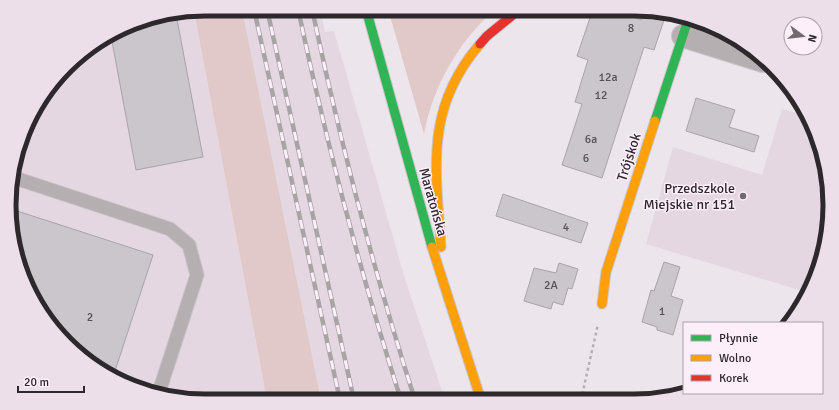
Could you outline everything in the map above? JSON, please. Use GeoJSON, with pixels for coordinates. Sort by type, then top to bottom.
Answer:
{"type":"FeatureCollection","features":[{"type":"Feature","properties":{"kind":"street","name":"Maratońska"},"geometry":{"type":"LineString","coordinates":[[368,16],[400,139],[443,286],[479,394]]}},
{"type":"Feature","properties":{"kind":"street"},"geometry":{"type":"LineString","coordinates":[[443,286],[435,160],[437,134],[444,108],[454,83],[468,58],[487,36],[511,16]]}},
{"type":"Feature","properties":{"kind":"street"},"geometry":{"type":"LineString","coordinates":[[685,28],[751,57]]}},
{"type":"Feature","properties":{"kind":"street","name":"Trójskok"},"geometry":{"type":"LineString","coordinates":[[602,304],[606,272],[685,28]]}},
{"type":"Feature","properties":{"kind":"lane"},"geometry":{"type":"LineString","coordinates":[[18,179],[170,229],[189,245],[198,275],[160,389]]}},
{"type":"Feature","properties":{"kind":"path"},"geometry":{"type":"LineString","coordinates":[[582,394],[602,304]]}},
{"type":"Feature","properties":{"kind":"shaded area"},"geometry":{"type":"Polygon","coordinates":[[[195,16],[266,394],[193,394],[180,392],[156,388],[133,380],[110,369],[71,339],[55,320],[35,289],[22,254],[16,217],[16,193],[22,156],[35,121],[55,90],[80,63],[110,41],[121,35],[156,22],[195,16]]]}},
{"type":"Feature","properties":{"kind":"shaded area"},"geometry":{"type":"Polygon","coordinates":[[[195,16],[243,16],[320,394],[266,394],[195,16]]]}},
{"type":"Feature","properties":{"kind":"shaded area"},"geometry":{"type":"Polygon","coordinates":[[[243,16],[322,16],[325,32],[334,31],[405,279],[443,394],[320,394],[243,16]]]}},
{"type":"Feature","properties":{"kind":"shaded area"},"geometry":{"type":"Polygon","coordinates":[[[390,16],[488,16],[470,35],[450,65],[434,99],[424,134],[390,16]]]}},
{"type":"Feature","properties":{"kind":"shaded area","name":"Przedszkole Miejskie nr 151"},"geometry":{"type":"Polygon","coordinates":[[[782,109],[800,114],[809,133],[817,156],[823,193],[823,217],[817,254],[803,291],[646,244],[673,147],[762,175],[782,109]]]}},
{"type":"Feature","properties":{"kind":"building"},"geometry":{"type":"Polygon","coordinates":[[[591,16],[631,16],[641,20],[642,16],[646,16],[664,19],[654,50],[644,47],[602,178],[562,165],[582,104],[575,102],[588,60],[577,56],[591,16]]]}},
{"type":"Feature","properties":{"kind":"building"},"geometry":{"type":"Polygon","coordinates":[[[177,19],[203,157],[136,170],[112,40],[133,30],[156,22],[177,19]]]}},
{"type":"Feature","properties":{"kind":"building"},"geometry":{"type":"Polygon","coordinates":[[[696,98],[735,110],[729,127],[759,136],[754,152],[686,131],[696,98]]]}},
{"type":"Feature","properties":{"kind":"building"},"geometry":{"type":"Polygon","coordinates":[[[503,194],[588,223],[581,243],[496,216],[503,194]]]}},
{"type":"Feature","properties":{"kind":"building"},"geometry":{"type":"Polygon","coordinates":[[[16,211],[153,255],[115,372],[90,355],[71,339],[41,300],[30,277],[22,254],[16,211]]]}},
{"type":"Feature","properties":{"kind":"building"},"geometry":{"type":"Polygon","coordinates":[[[664,262],[680,267],[671,296],[683,300],[673,335],[657,330],[657,327],[642,322],[651,290],[654,291],[664,262]]]}},
{"type":"Feature","properties":{"kind":"building"},"geometry":{"type":"Polygon","coordinates":[[[559,263],[578,269],[572,289],[568,288],[563,305],[553,302],[551,309],[524,301],[534,268],[556,273],[559,263]]]}},
{"type":"Feature","properties":{"kind":"railway"},"geometry":{"type":"LineString","coordinates":[[256,16],[339,394]]}},
{"type":"Feature","properties":{"kind":"railway"},"geometry":{"type":"LineString","coordinates":[[269,16],[353,394]]}},
{"type":"Feature","properties":{"kind":"railway"},"geometry":{"type":"LineString","coordinates":[[300,16],[332,157],[358,255],[399,394]]}},
{"type":"Feature","properties":{"kind":"railway"},"geometry":{"type":"LineString","coordinates":[[314,16],[346,157],[372,255],[413,394]]}},
{"type":"Feature","properties":{"kind":"traffic: fast"},"geometry":{"type":"LineString","coordinates":[[368,16],[432,247]]}},
{"type":"Feature","properties":{"kind":"traffic: fast"},"geometry":{"type":"LineString","coordinates":[[655,121],[687,23]]}},
{"type":"Feature","properties":{"kind":"traffic: slow"},"geometry":{"type":"LineString","coordinates":[[441,247],[436,166],[442,116],[450,92],[462,68],[480,44]]}},
{"type":"Feature","properties":{"kind":"traffic: slow"},"geometry":{"type":"LineString","coordinates":[[602,304],[606,272],[655,121]]}},
{"type":"Feature","properties":{"kind":"traffic: slow"},"geometry":{"type":"LineString","coordinates":[[432,247],[479,394]]}},
{"type":"Feature","properties":{"kind":"traffic: jam"},"geometry":{"type":"LineString","coordinates":[[480,44],[487,36],[511,16]]}},
{"type":"Feature","properties":{"kind":"place","name":"Przedszkole Miejskie nr 151"},"geometry":{"type":"Point","coordinates":[743,196]}}]}
